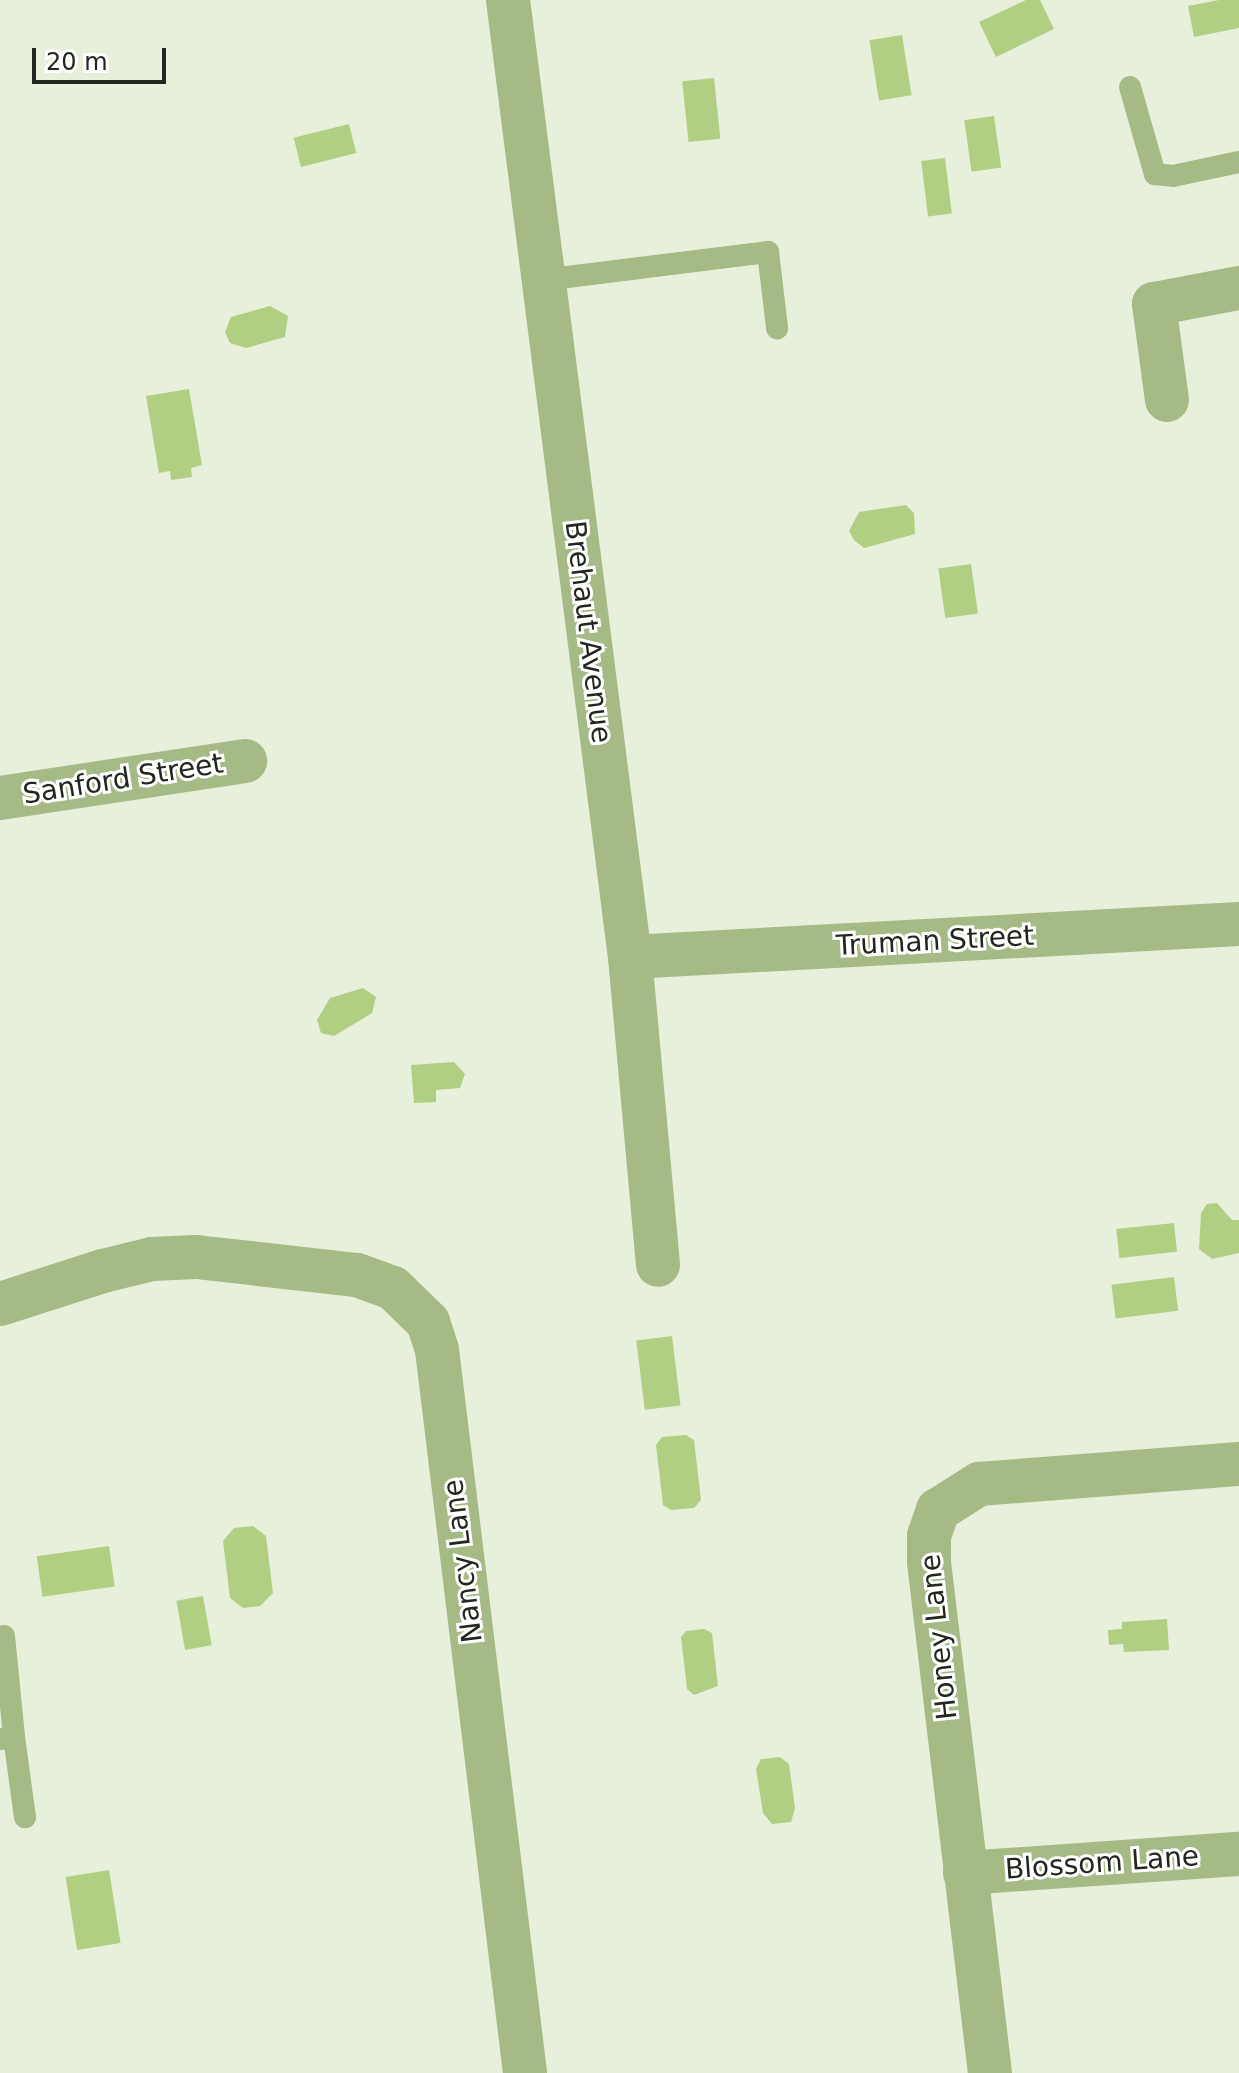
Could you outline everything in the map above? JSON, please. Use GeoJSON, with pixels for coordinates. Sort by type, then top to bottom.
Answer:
{"type":"FeatureCollection","features":[{"type":"Feature","properties":{"kind":"street","name":"Brehaut Avenue"},"geometry":{"type":"LineString","coordinates":[[508,0],[630,957],[658,1265]]}},
{"type":"Feature","properties":{"kind":"street"},"geometry":{"type":"LineString","coordinates":[[1167,400],[1154,304],[1239,288]]}},
{"type":"Feature","properties":{"kind":"street","name":"Sanford Street"},"geometry":{"type":"LineString","coordinates":[[0,798],[245,761]]}},
{"type":"Feature","properties":{"kind":"street","name":"Truman Street"},"geometry":{"type":"LineString","coordinates":[[630,957],[1239,924]]}},
{"type":"Feature","properties":{"kind":"street","name":"Nancy Lane"},"geometry":{"type":"LineString","coordinates":[[0,1304],[103,1271],[171,1257],[374,1280],[407,1299],[434,1335],[525,2073]]}},
{"type":"Feature","properties":{"kind":"street","name":"Honey Lane"},"geometry":{"type":"LineString","coordinates":[[990,2073],[929,1562],[929,1536],[938,1510],[979,1484],[1239,1464]]}},
{"type":"Feature","properties":{"kind":"street","name":"Blossom Lane"},"geometry":{"type":"LineString","coordinates":[[965,1873],[1239,1854]]}},
{"type":"Feature","properties":{"kind":"lane"},"geometry":{"type":"LineString","coordinates":[[1130,87],[1155,174],[1173,176],[1239,162]]}},
{"type":"Feature","properties":{"kind":"lane"},"geometry":{"type":"LineString","coordinates":[[543,280],[768,252],[777,328]]}},
{"type":"Feature","properties":{"kind":"lane"},"geometry":{"type":"LineString","coordinates":[[4,1636],[7,1738],[25,1817]]}},
{"type":"Feature","properties":{"kind":"shaded area"},"geometry":{"type":"Polygon","coordinates":[[[1026,0],[1040,0],[1054,29],[996,57],[979,22],[1026,0]]]}},
{"type":"Feature","properties":{"kind":"shaded area"},"geometry":{"type":"Polygon","coordinates":[[[1239,0],[1239,28],[1194,37],[1188,6],[1239,0]]]}},
{"type":"Feature","properties":{"kind":"shaded area"},"geometry":{"type":"Polygon","coordinates":[[[902,35],[912,95],[879,100],[869,40],[902,35]]]}},
{"type":"Feature","properties":{"kind":"shaded area"},"geometry":{"type":"Polygon","coordinates":[[[714,78],[720,139],[689,142],[682,81],[714,78]]]}},
{"type":"Feature","properties":{"kind":"shaded area"},"geometry":{"type":"Polygon","coordinates":[[[994,116],[1001,167],[972,172],[964,120],[994,116]]]}},
{"type":"Feature","properties":{"kind":"shaded area"},"geometry":{"type":"Polygon","coordinates":[[[349,124],[356,153],[301,167],[294,138],[349,124]]]}},
{"type":"Feature","properties":{"kind":"shaded area"},"geometry":{"type":"Polygon","coordinates":[[[945,158],[952,214],[928,217],[921,161],[945,158]]]}},
{"type":"Feature","properties":{"kind":"shaded area"},"geometry":{"type":"Polygon","coordinates":[[[270,306],[288,316],[285,337],[246,348],[230,343],[225,332],[231,317],[270,306]]]}},
{"type":"Feature","properties":{"kind":"shaded area"},"geometry":{"type":"Polygon","coordinates":[[[189,389],[202,465],[191,468],[192,477],[171,480],[170,471],[159,473],[146,396],[189,389]]]}},
{"type":"Feature","properties":{"kind":"shaded area"},"geometry":{"type":"Polygon","coordinates":[[[906,505],[914,513],[915,534],[864,548],[854,540],[849,531],[859,512],[906,505]]]}},
{"type":"Feature","properties":{"kind":"shaded area"},"geometry":{"type":"Polygon","coordinates":[[[971,564],[978,614],[945,618],[938,569],[971,564]]]}},
{"type":"Feature","properties":{"kind":"shaded area"},"geometry":{"type":"Polygon","coordinates":[[[363,988],[376,997],[372,1013],[334,1036],[321,1033],[317,1020],[330,998],[363,988]]]}},
{"type":"Feature","properties":{"kind":"shaded area"},"geometry":{"type":"Polygon","coordinates":[[[454,1062],[465,1074],[460,1088],[436,1090],[436,1102],[414,1103],[411,1065],[454,1062]]]}},
{"type":"Feature","properties":{"kind":"shaded area"},"geometry":{"type":"Polygon","coordinates":[[[1217,1203],[1232,1220],[1239,1220],[1239,1253],[1212,1259],[1199,1249],[1201,1213],[1207,1204],[1217,1203]]]}},
{"type":"Feature","properties":{"kind":"shaded area"},"geometry":{"type":"Polygon","coordinates":[[[1174,1223],[1177,1252],[1119,1258],[1116,1229],[1174,1223]]]}},
{"type":"Feature","properties":{"kind":"shaded area"},"geometry":{"type":"Polygon","coordinates":[[[1174,1277],[1178,1311],[1116,1318],[1111,1285],[1174,1277]]]}},
{"type":"Feature","properties":{"kind":"shaded area"},"geometry":{"type":"Polygon","coordinates":[[[672,1336],[681,1405],[645,1410],[636,1340],[672,1336]]]}},
{"type":"Feature","properties":{"kind":"shaded area"},"geometry":{"type":"Polygon","coordinates":[[[686,1435],[694,1440],[701,1500],[694,1508],[671,1510],[663,1505],[656,1445],[662,1437],[686,1435]]]}},
{"type":"Feature","properties":{"kind":"shaded area"},"geometry":{"type":"Polygon","coordinates":[[[253,1526],[266,1536],[273,1593],[260,1606],[243,1608],[230,1598],[223,1541],[234,1528],[253,1526]]]}},
{"type":"Feature","properties":{"kind":"shaded area"},"geometry":{"type":"Polygon","coordinates":[[[109,1546],[115,1587],[42,1597],[37,1556],[109,1546]]]}},
{"type":"Feature","properties":{"kind":"shaded area"},"geometry":{"type":"Polygon","coordinates":[[[203,1596],[212,1645],[185,1650],[176,1601],[203,1596]]]}},
{"type":"Feature","properties":{"kind":"shaded area"},"geometry":{"type":"Polygon","coordinates":[[[1167,1619],[1169,1650],[1124,1652],[1123,1644],[1109,1645],[1108,1630],[1122,1629],[1122,1622],[1167,1619]]]}},
{"type":"Feature","properties":{"kind":"shaded area"},"geometry":{"type":"Polygon","coordinates":[[[704,1629],[712,1633],[718,1686],[694,1695],[687,1689],[681,1637],[686,1631],[704,1629]]]}},
{"type":"Feature","properties":{"kind":"shaded area"},"geometry":{"type":"Polygon","coordinates":[[[780,1757],[789,1764],[795,1808],[791,1822],[772,1824],[763,1813],[756,1769],[761,1759],[780,1757]]]}},
{"type":"Feature","properties":{"kind":"shaded area"},"geometry":{"type":"Polygon","coordinates":[[[109,1870],[121,1943],[77,1950],[66,1877],[109,1870]]]}}]}
